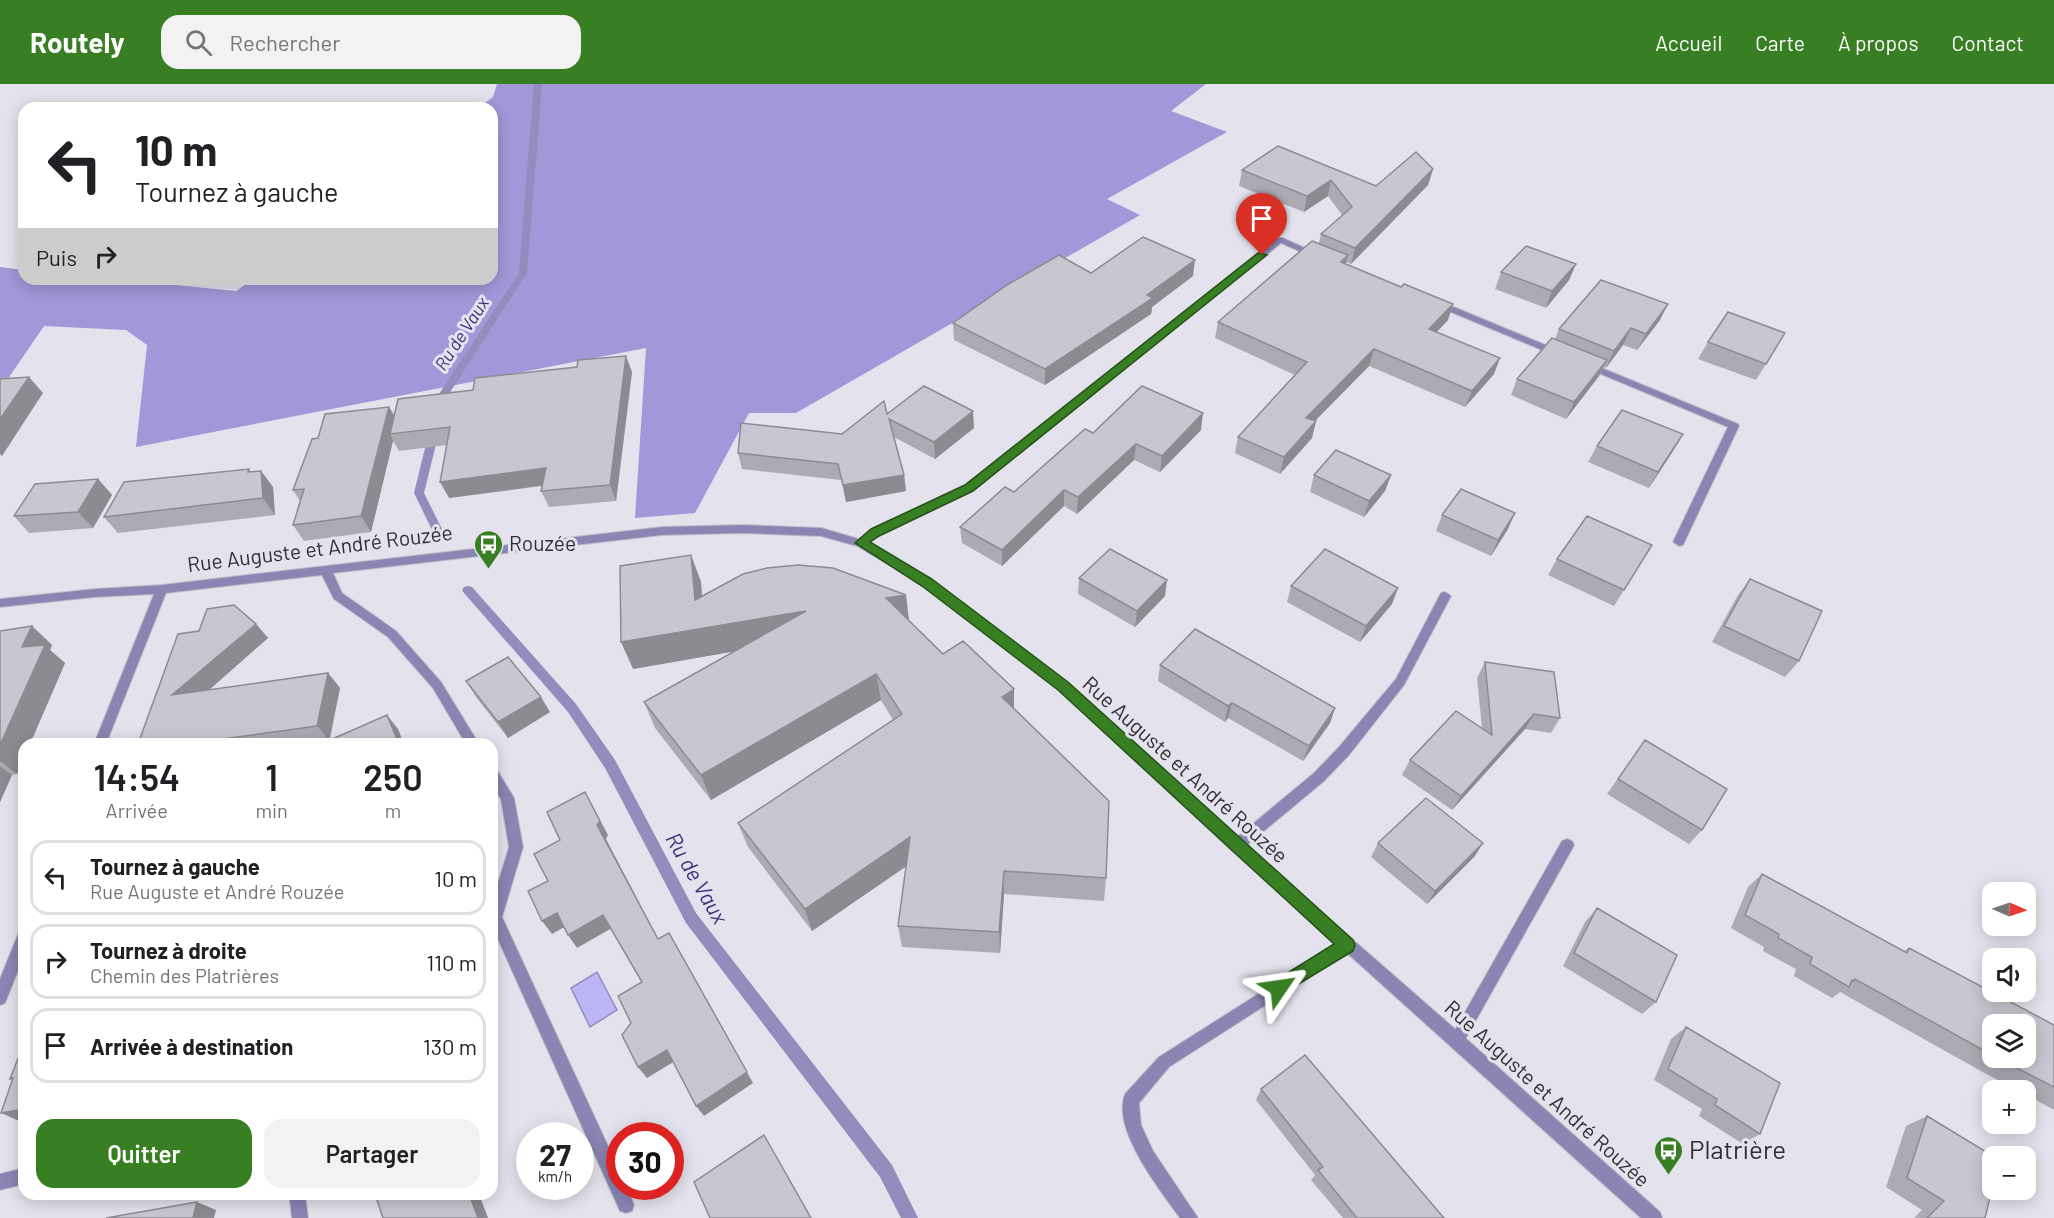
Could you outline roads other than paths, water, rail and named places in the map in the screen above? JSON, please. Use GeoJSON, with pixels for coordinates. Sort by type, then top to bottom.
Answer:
{"type":"FeatureCollection","features":[{"type":"Feature","properties":{"kind":"street"},"geometry":{"type":"LineString","coordinates":[[861,543],[875,532],[969,488],[1280,240],[1333,262]]}},
{"type":"Feature","properties":{"kind":"street"},"geometry":{"type":"LineString","coordinates":[[1428,300],[1570,358]]}},
{"type":"Feature","properties":{"kind":"street"},"geometry":{"type":"LineString","coordinates":[[1581,363],[1734,426],[1679,542]]}},
{"type":"Feature","properties":{"kind":"street","name":"Rue Auguste et André Rouzée"},"geometry":{"type":"LineString","coordinates":[[0,603],[162,589],[662,531],[742,529],[821,532],[861,543],[927,582],[1063,686],[1236,846],[1458,1040],[1654,1218]]}},
{"type":"Feature","properties":{"kind":"street"},"geometry":{"type":"LineString","coordinates":[[326,570],[338,596],[392,634],[437,685],[469,738]]}},
{"type":"Feature","properties":{"kind":"street"},"geometry":{"type":"LineString","coordinates":[[102,738],[162,589]]}},
{"type":"Feature","properties":{"kind":"street"},"geometry":{"type":"LineString","coordinates":[[1236,846],[1319,777],[1344,751],[1400,682],[1445,596]]}},
{"type":"Feature","properties":{"kind":"street"},"geometry":{"type":"LineString","coordinates":[[498,784],[507,798],[516,847],[498,907]]}},
{"type":"Feature","properties":{"kind":"street"},"geometry":{"type":"LineString","coordinates":[[1458,1040],[1567,845]]}},
{"type":"Feature","properties":{"kind":"street"},"geometry":{"type":"LineString","coordinates":[[498,924],[626,1205]]}},
{"type":"Feature","properties":{"kind":"street"},"geometry":{"type":"LineString","coordinates":[[1190,1218],[1147,1157],[1133,1126],[1131,1100],[1164,1062],[1347,945]]}},
{"type":"Feature","properties":{"kind":"street"},"geometry":{"type":"LineString","coordinates":[[0,998],[18,952]]}},
{"type":"Feature","properties":{"kind":"street"},"geometry":{"type":"LineString","coordinates":[[0,1182],[18,1178]]}},
{"type":"Feature","properties":{"kind":"street"},"geometry":{"type":"LineString","coordinates":[[298,1200],[300,1218]]}},
{"type":"Feature","properties":{"kind":"waterway","name":"Ru de Vaux"},"geometry":{"type":"LineString","coordinates":[[440,409],[444,394],[523,273],[538,84]]}},
{"type":"Feature","properties":{"kind":"waterway","name":"Ru de Vaux"},"geometry":{"type":"LineString","coordinates":[[434,432],[419,493],[437,529]]}},
{"type":"Feature","properties":{"kind":"waterway","name":"Ru de Vaux"},"geometry":{"type":"LineString","coordinates":[[468,590],[572,708],[610,764],[691,918],[886,1171],[910,1218]]}},
{"type":"Feature","properties":{"kind":"place","name":"Rouzée"},"geometry":{"type":"Point","coordinates":[488,570]}},
{"type":"Feature","properties":{"kind":"place","name":"Platrière"},"geometry":{"type":"Point","coordinates":[1668,1176]}}]}
